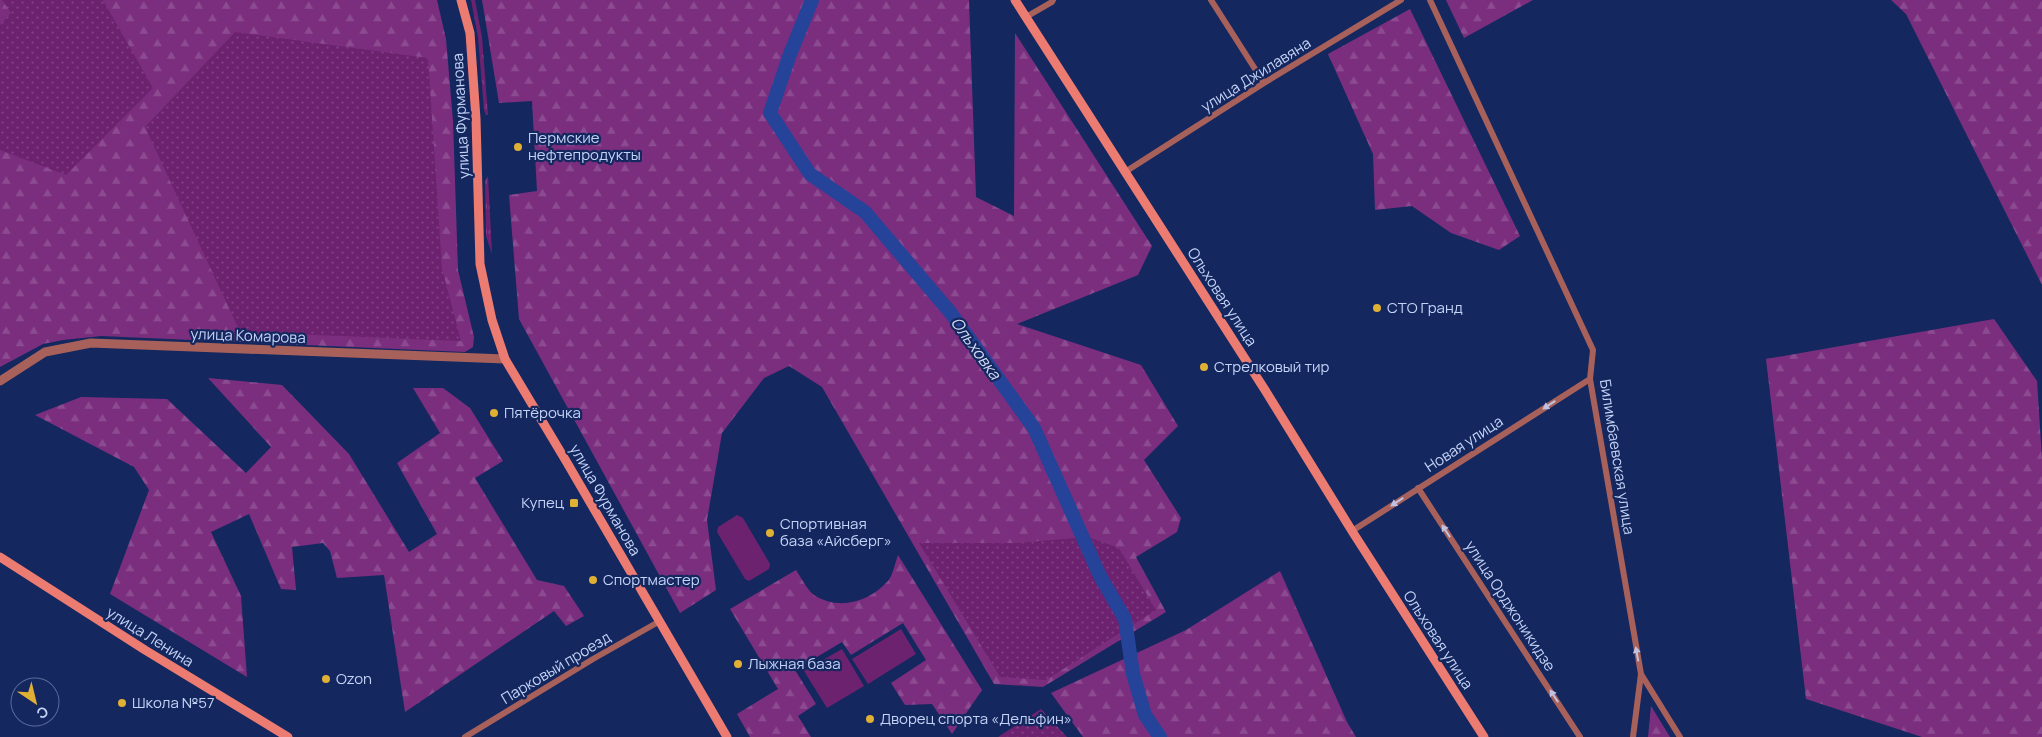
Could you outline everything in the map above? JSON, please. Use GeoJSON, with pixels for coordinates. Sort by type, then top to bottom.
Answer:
{"type":"FeatureCollection","features":[{"type":"Feature","properties":{"kind":"main road","name":"улица Фурманова"},"geometry":{"type":"LineString","coordinates":[[462,0],[470,33],[476,119],[480,264],[492,320],[505,359],[727,737]]}},
{"type":"Feature","properties":{"kind":"main road","name":"Ольховая улица"},"geometry":{"type":"LineString","coordinates":[[1015,0],[1265,390],[1352,531],[1484,737]]}},
{"type":"Feature","properties":{"kind":"main road","name":"улица Ленина"},"geometry":{"type":"LineString","coordinates":[[0,557],[128,640],[288,737]]}},
{"type":"Feature","properties":{"kind":"street"},"geometry":{"type":"LineString","coordinates":[[1026,17],[1053,0]]}},
{"type":"Feature","properties":{"kind":"street"},"geometry":{"type":"LineString","coordinates":[[1211,0],[1264,83]]}},
{"type":"Feature","properties":{"kind":"street","name":"улица Джилавяна"},"geometry":{"type":"LineString","coordinates":[[1125,172],[1264,83],[1401,0]]}},
{"type":"Feature","properties":{"kind":"street","name":"Билимбаевская улица"},"geometry":{"type":"LineString","coordinates":[[1430,0],[1592,350],[1590,379],[1640,674],[1633,737]]}},
{"type":"Feature","properties":{"kind":"street","name":"улица Комарова"},"geometry":{"type":"LineString","coordinates":[[0,381],[45,352],[91,344],[505,359]]}},
{"type":"Feature","properties":{"kind":"street","name":"Новая улица"},"geometry":{"type":"LineString","coordinates":[[1352,531],[1590,379]]}},
{"type":"Feature","properties":{"kind":"street","name":"улица Орджоникидзе"},"geometry":{"type":"LineString","coordinates":[[1418,488],[1580,737]]}},
{"type":"Feature","properties":{"kind":"street","name":"Парковый проезд"},"geometry":{"type":"LineString","coordinates":[[465,737],[593,659],[660,622]]}},
{"type":"Feature","properties":{"kind":"street"},"geometry":{"type":"LineString","coordinates":[[1640,674],[1680,737]]}},
{"type":"Feature","properties":{"kind":"green space"},"geometry":{"type":"Polygon","coordinates":[[[0,0],[437,0],[446,39],[453,121],[458,270],[474,337],[473,347],[465,352],[101,336],[43,344],[0,367],[0,0]]]}},
{"type":"Feature","properties":{"kind":"green space"},"geometry":{"type":"Polygon","coordinates":[[[2,0],[103,0],[153,88],[66,175],[0,150],[0,25],[11,13],[2,0]]]}},
{"type":"Feature","properties":{"kind":"green space"},"geometry":{"type":"Polygon","coordinates":[[[471,0],[475,0],[482,37],[488,115],[486,115],[484,110],[478,37],[471,0]]]}},
{"type":"Feature","properties":{"kind":"green space"},"geometry":{"type":"Polygon","coordinates":[[[482,0],[969,0],[976,197],[1014,216],[1015,33],[1152,246],[1138,275],[1017,324],[1141,365],[1178,426],[1144,460],[1181,518],[1177,532],[1136,557],[1166,612],[1043,687],[994,684],[822,387],[789,366],[764,378],[722,433],[707,520],[716,590],[680,613],[519,319],[509,195],[537,191],[532,101],[499,103],[482,0]]]}},
{"type":"Feature","properties":{"kind":"green space"},"geometry":{"type":"Polygon","coordinates":[[[1446,0],[1533,0],[1464,38],[1446,0]]]}},
{"type":"Feature","properties":{"kind":"green space"},"geometry":{"type":"Polygon","coordinates":[[[1891,0],[2042,0],[2042,285],[1906,14],[1891,0]]]}},
{"type":"Feature","properties":{"kind":"green space"},"geometry":{"type":"Polygon","coordinates":[[[1410,9],[1520,236],[1499,250],[1451,233],[1412,206],[1375,210],[1373,154],[1328,54],[1410,9]]]}},
{"type":"Feature","properties":{"kind":"green space"},"geometry":{"type":"Polygon","coordinates":[[[235,32],[428,58],[442,268],[461,341],[240,332],[145,127],[235,32]]]}},
{"type":"Feature","properties":{"kind":"green space"},"geometry":{"type":"Polygon","coordinates":[[[488,176],[492,254],[486,236],[485,181],[488,176]]]}},
{"type":"Feature","properties":{"kind":"green space"},"geometry":{"type":"Polygon","coordinates":[[[1994,319],[2037,381],[2042,459],[2042,737],[1922,737],[1806,699],[1766,359],[1994,319]]]}},
{"type":"Feature","properties":{"kind":"green space"},"geometry":{"type":"Polygon","coordinates":[[[208,378],[282,385],[349,454],[409,552],[437,534],[397,463],[440,433],[413,388],[443,388],[470,408],[503,461],[475,478],[537,580],[564,586],[584,616],[566,626],[554,611],[405,712],[384,575],[337,578],[330,551],[323,543],[292,547],[296,590],[281,589],[249,514],[211,532],[241,596],[247,677],[110,594],[149,490],[134,467],[35,415],[81,397],[167,399],[246,473],[271,447],[208,378]]]}},
{"type":"Feature","properties":{"kind":"green space"},"geometry":{"type":"Polygon","coordinates":[[[737,515],[743,518],[770,564],[769,569],[749,581],[745,579],[717,532],[718,527],[737,515]]]}},
{"type":"Feature","properties":{"kind":"green space"},"geometry":{"type":"Polygon","coordinates":[[[1088,537],[1119,548],[1156,610],[1046,680],[1000,677],[919,543],[1016,543],[1088,537]]]}},
{"type":"Feature","properties":{"kind":"green space"},"geometry":{"type":"Polygon","coordinates":[[[898,555],[982,690],[952,734],[932,704],[905,705],[891,683],[926,660],[903,623],[851,655],[842,642],[795,670],[816,704],[798,716],[811,737],[750,737],[737,714],[778,689],[730,609],[796,570],[811,593],[824,600],[833,603],[843,603],[863,599],[888,581],[898,555]]]}},
{"type":"Feature","properties":{"kind":"green space"},"geometry":{"type":"Polygon","coordinates":[[[1280,571],[1347,722],[1356,737],[1083,737],[1051,693],[1186,630],[1280,571]]]}},
{"type":"Feature","properties":{"kind":"green space"},"geometry":{"type":"Polygon","coordinates":[[[901,629],[916,654],[868,684],[852,659],[901,629]]]}},
{"type":"Feature","properties":{"kind":"green space"},"geometry":{"type":"Polygon","coordinates":[[[842,649],[864,686],[827,708],[804,671],[842,649]]]}},
{"type":"Feature","properties":{"kind":"green space"},"geometry":{"type":"Polygon","coordinates":[[[1651,706],[1670,737],[1648,737],[1651,706]]]}},
{"type":"Feature","properties":{"kind":"green space"},"geometry":{"type":"Polygon","coordinates":[[[1041,709],[1067,737],[998,737],[1041,709]]]}},
{"type":"Feature","properties":{"kind":"waterway","name":"Ольховка"},"geometry":{"type":"LineString","coordinates":[[812,0],[790,54],[770,113],[810,174],[865,212],[950,312],[1034,428],[1100,576],[1125,619],[1133,674],[1145,715],[1160,737]]}},
{"type":"Feature","properties":{"kind":"place","name":"Пермские нефтепродукты"},"geometry":{"type":"Point","coordinates":[518,147]}},
{"type":"Feature","properties":{"kind":"place","name":"СТО Гранд"},"geometry":{"type":"Point","coordinates":[1377,308]}},
{"type":"Feature","properties":{"kind":"place","name":"Стрелковый тир"},"geometry":{"type":"Point","coordinates":[1204,367]}},
{"type":"Feature","properties":{"kind":"place","name":"Пятёрочка"},"geometry":{"type":"Point","coordinates":[494,413]}},
{"type":"Feature","properties":{"kind":"place","name":"Купец"},"geometry":{"type":"Point","coordinates":[574,503]}},
{"type":"Feature","properties":{"kind":"place","name":"Спортивная база «Айсберг»"},"geometry":{"type":"Point","coordinates":[770,533]}},
{"type":"Feature","properties":{"kind":"place","name":"Спортмастер"},"geometry":{"type":"Point","coordinates":[593,580]}},
{"type":"Feature","properties":{"kind":"place","name":"Лыжная база"},"geometry":{"type":"Point","coordinates":[738,664]}},
{"type":"Feature","properties":{"kind":"place","name":"Ozon"},"geometry":{"type":"Point","coordinates":[326,679]}},
{"type":"Feature","properties":{"kind":"place","name":"Школа №57"},"geometry":{"type":"Point","coordinates":[122,703]}},
{"type":"Feature","properties":{"kind":"place","name":"Дворец спорта «Дельфин»"},"geometry":{"type":"Point","coordinates":[870,719]}}]}
